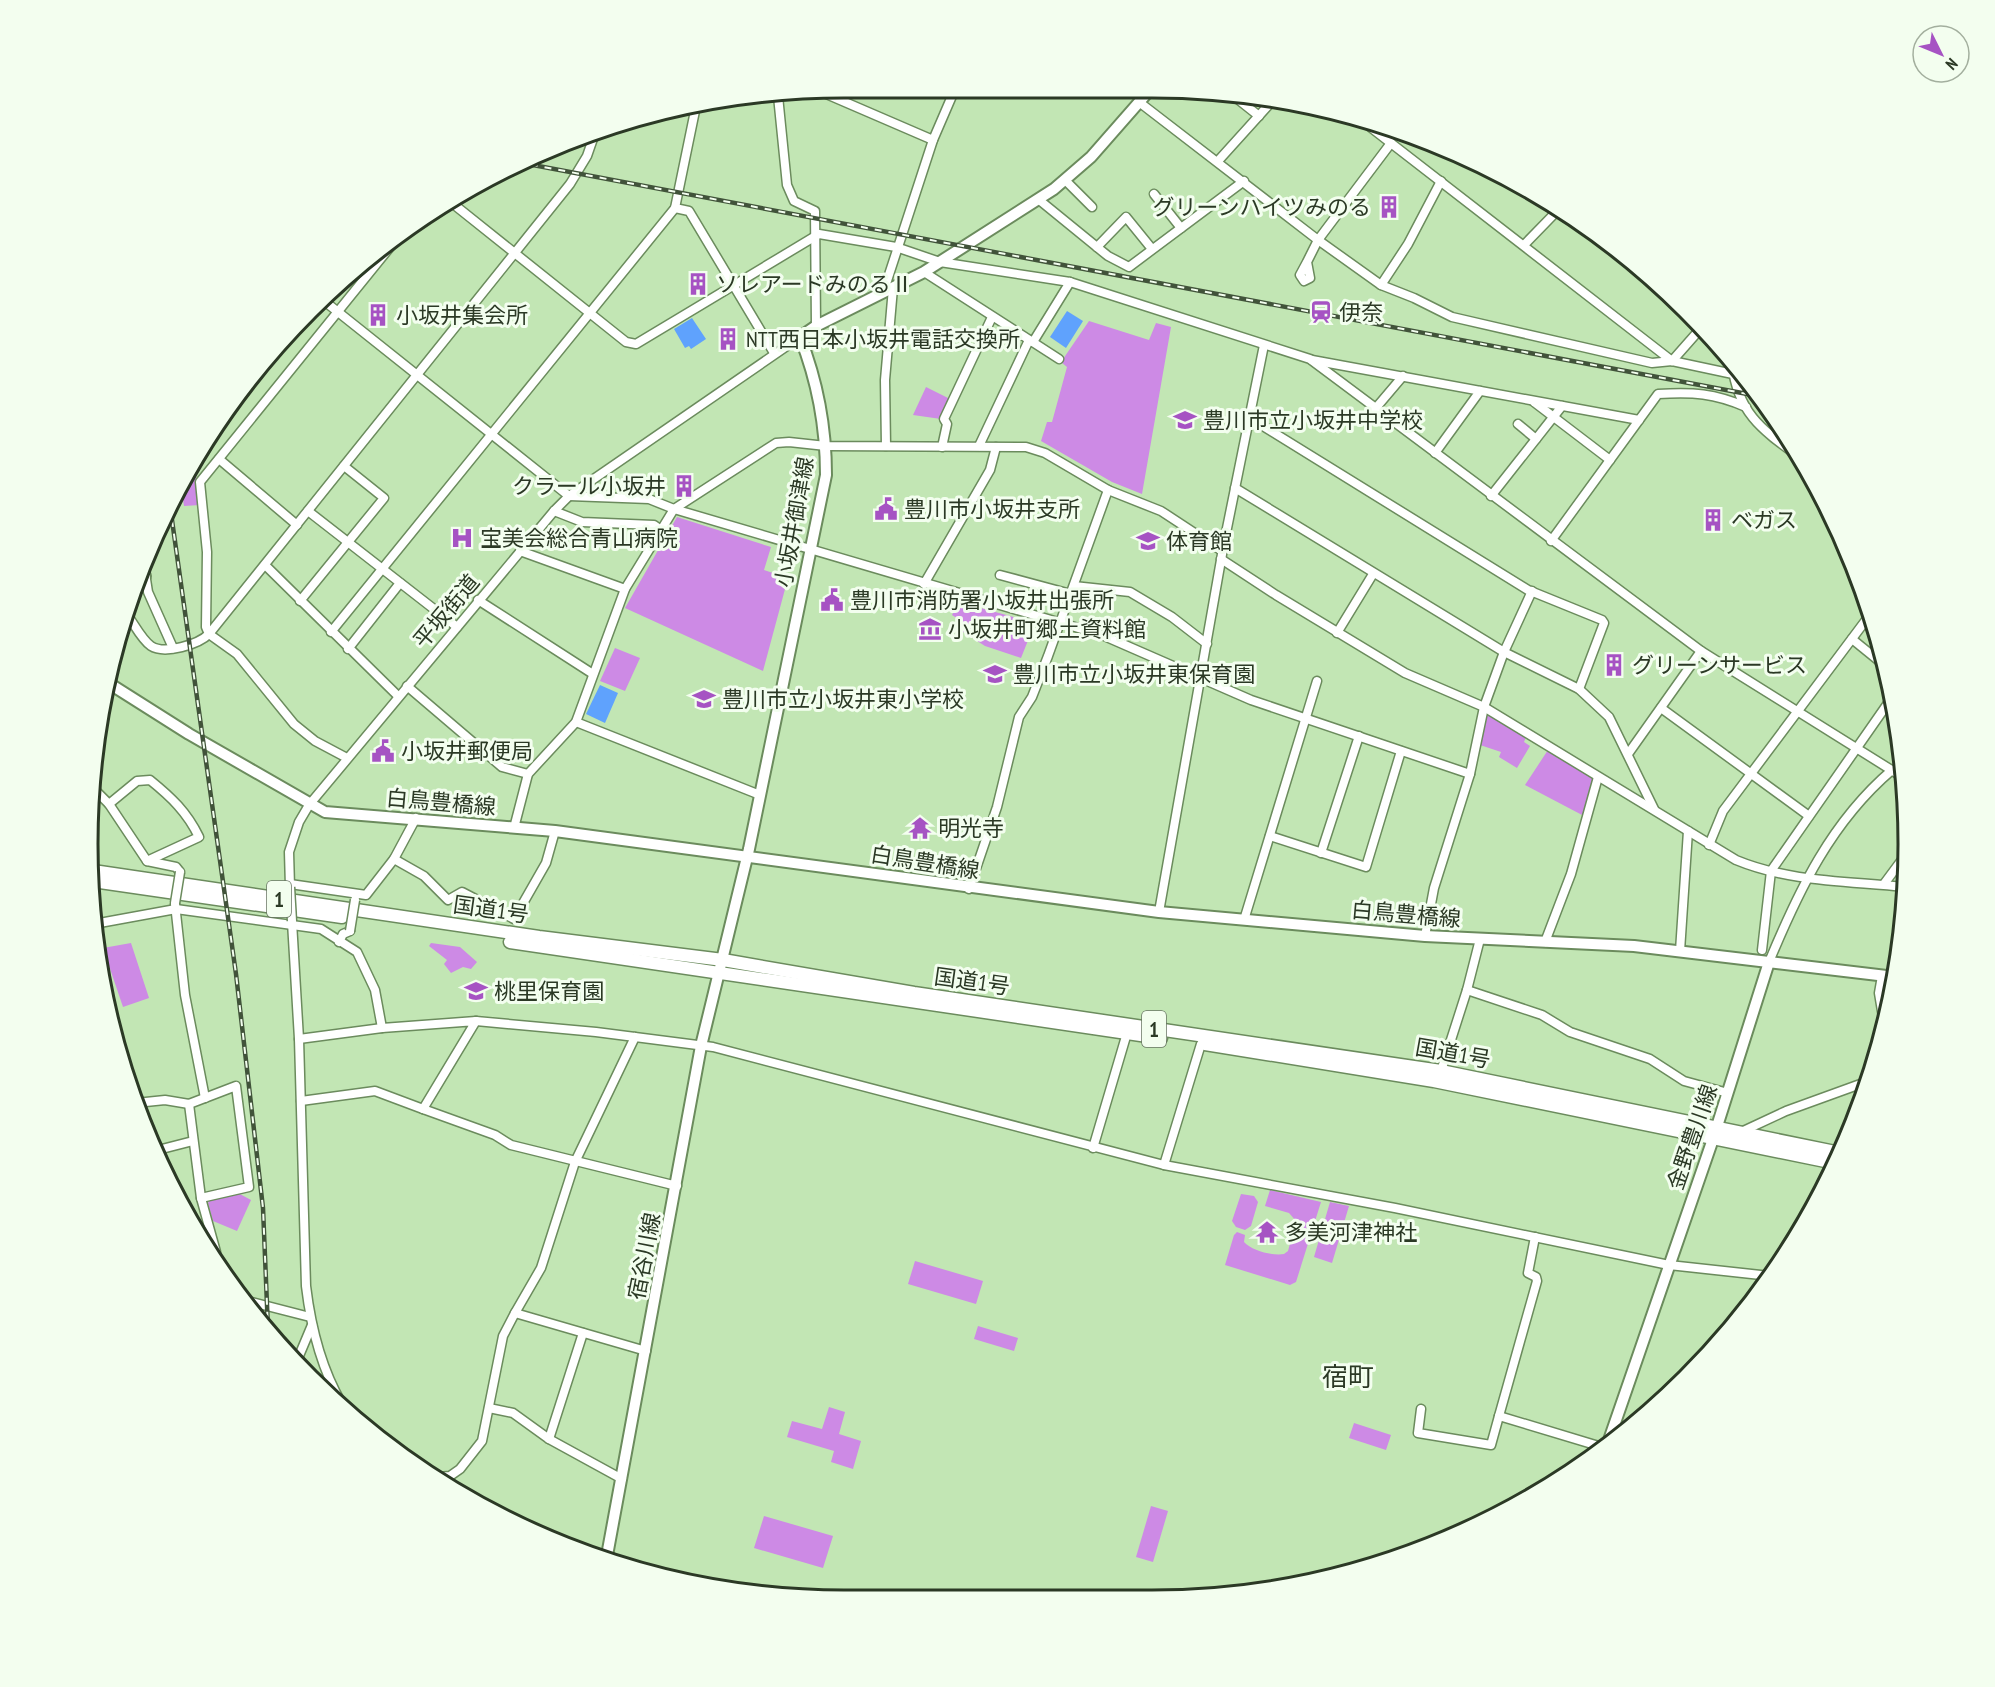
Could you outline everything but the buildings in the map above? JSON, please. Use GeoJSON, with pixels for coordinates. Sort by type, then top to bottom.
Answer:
{"type":"FeatureCollection","features":[{"type":"Feature","properties":{"kind":"highway","name":"国道1号"},"geometry":{"type":"LineString","coordinates":[[99,873],[531,936],[723,960],[914,993],[1441,1071],[1831,1151]]}},
{"type":"Feature","properties":{"kind":"highway","name":"国道1号"},"geometry":{"type":"LineString","coordinates":[[99,882],[1201,1044],[1434,1081],[1826,1161]]}},
{"type":"Feature","properties":{"kind":"main road"},"geometry":{"type":"LineString","coordinates":[[800,337],[816,326],[924,272],[967,242],[1038,199],[1065,180],[1091,157],[1143,98]]}},
{"type":"Feature","properties":{"kind":"main road","name":"小坂井御津線"},"geometry":{"type":"LineString","coordinates":[[723,960],[760,795],[826,475],[826,446],[814,381],[800,337]]}},
{"type":"Feature","properties":{"kind":"main road","name":"白鳥豊橋線"},"geometry":{"type":"LineString","coordinates":[[115,687],[309,805],[339,814],[416,818],[555,831],[747,856],[969,889],[1159,912],[1425,936],[1634,946],[1769,962]]}},
{"type":"Feature","properties":{"kind":"main road","name":"宿谷川線"},"geometry":{"type":"LineString","coordinates":[[608,1551],[701,1046],[723,960]]}},
{"type":"Feature","properties":{"kind":"main road"},"geometry":{"type":"LineString","coordinates":[[1769,962],[1885,976]]}},
{"type":"Feature","properties":{"kind":"main road","name":"金野豊川線"},"geometry":{"type":"LineString","coordinates":[[1613,1429],[1713,1139],[1769,962]]}},
{"type":"Feature","properties":{"kind":"street"},"geometry":{"type":"LineString","coordinates":[[837,98],[933,140]]}},
{"type":"Feature","properties":{"kind":"street"},"geometry":{"type":"LineString","coordinates":[[886,446],[885,380],[888,291],[897,248],[933,140],[951,98]]}},
{"type":"Feature","properties":{"kind":"street"},"geometry":{"type":"LineString","coordinates":[[778,101],[787,185],[794,201],[815,211],[816,326]]}},
{"type":"Feature","properties":{"kind":"street"},"geometry":{"type":"LineString","coordinates":[[1139,102],[1318,240],[1381,285],[1452,317],[1653,363],[1672,361],[1730,373]]}},
{"type":"Feature","properties":{"kind":"street"},"geometry":{"type":"LineString","coordinates":[[1243,103],[1259,116]]}},
{"type":"Feature","properties":{"kind":"street"},"geometry":{"type":"LineString","coordinates":[[1218,161],[1267,107]]}},
{"type":"Feature","properties":{"kind":"street"},"geometry":{"type":"LineString","coordinates":[[331,632],[675,208],[695,113]]}},
{"type":"Feature","properties":{"kind":"street"},"geometry":{"type":"LineString","coordinates":[[1378,133],[1672,361]]}},
{"type":"Feature","properties":{"kind":"street"},"geometry":{"type":"LineString","coordinates":[[132,621],[151,646],[162,649],[201,641],[210,634],[516,252],[577,173],[591,142]]}},
{"type":"Feature","properties":{"kind":"street"},"geometry":{"type":"LineString","coordinates":[[1307,262],[1318,240],[1390,142]]}},
{"type":"Feature","properties":{"kind":"street"},"geometry":{"type":"LineString","coordinates":[[1065,180],[1092,207]]}},
{"type":"Feature","properties":{"kind":"street"},"geometry":{"type":"LineString","coordinates":[[1038,199],[1118,264],[1129,267],[1244,181]]}},
{"type":"Feature","properties":{"kind":"street"},"geometry":{"type":"LineString","coordinates":[[1381,285],[1408,244],[1440,181]]}},
{"type":"Feature","properties":{"kind":"street"},"geometry":{"type":"LineString","coordinates":[[1154,194],[1180,228]]}},
{"type":"Feature","properties":{"kind":"street"},"geometry":{"type":"LineString","coordinates":[[456,206],[626,342],[636,344],[819,234],[897,248],[940,262],[1070,282],[1310,360],[1639,420]]}},
{"type":"Feature","properties":{"kind":"street"},"geometry":{"type":"LineString","coordinates":[[675,208],[689,211],[774,353]]}},
{"type":"Feature","properties":{"kind":"street"},"geometry":{"type":"LineString","coordinates":[[1524,245],[1553,215]]}},
{"type":"Feature","properties":{"kind":"street"},"geometry":{"type":"LineString","coordinates":[[1097,248],[1126,217],[1152,249]]}},
{"type":"Feature","properties":{"kind":"street"},"geometry":{"type":"LineString","coordinates":[[347,758],[315,741],[294,724],[237,654],[210,634],[206,627],[207,552],[200,482],[381,259]]}},
{"type":"Feature","properties":{"kind":"street"},"geometry":{"type":"LineString","coordinates":[[924,272],[1059,359]]}},
{"type":"Feature","properties":{"kind":"street"},"geometry":{"type":"LineString","coordinates":[[979,446],[1031,341],[1070,282]]}},
{"type":"Feature","properties":{"kind":"street"},"geometry":{"type":"LineString","coordinates":[[329,304],[569,496],[649,499],[675,509],[924,584],[1061,622],[1102,636],[1251,700],[1359,736],[1433,764],[1470,774]]}},
{"type":"Feature","properties":{"kind":"street"},"geometry":{"type":"LineString","coordinates":[[942,447],[947,424],[944,419],[992,317]]}},
{"type":"Feature","properties":{"kind":"street"},"geometry":{"type":"LineString","coordinates":[[1672,361],[1696,334]]}},
{"type":"Feature","properties":{"kind":"street","name":"平坂街道"},"geometry":{"type":"LineString","coordinates":[[334,1387],[322,1363],[311,1321],[306,1286],[301,1101],[289,852],[299,822],[309,805],[398,696],[569,496],[800,337]]}},
{"type":"Feature","properties":{"kind":"street"},"geometry":{"type":"LineString","coordinates":[[1159,912],[1202,679],[1222,555],[1264,345]]}},
{"type":"Feature","properties":{"kind":"street"},"geometry":{"type":"LineString","coordinates":[[1310,360],[1701,651],[1892,770],[1842,822],[1806,879],[1769,962]]}},
{"type":"Feature","properties":{"kind":"street"},"geometry":{"type":"LineString","coordinates":[[1375,409],[1403,376]]}},
{"type":"Feature","properties":{"kind":"street"},"geometry":{"type":"LineString","coordinates":[[1735,380],[1746,407],[1758,426],[1781,443]]}},
{"type":"Feature","properties":{"kind":"street"},"geometry":{"type":"LineString","coordinates":[[1435,453],[1480,390]]}},
{"type":"Feature","properties":{"kind":"street"},"geometry":{"type":"LineString","coordinates":[[1551,541],[1658,394],[1693,392],[1719,396],[1746,407]]}},
{"type":"Feature","properties":{"kind":"street"},"geometry":{"type":"LineString","coordinates":[[1532,400],[1610,460]]}},
{"type":"Feature","properties":{"kind":"street"},"geometry":{"type":"LineString","coordinates":[[1491,496],[1562,406]]}},
{"type":"Feature","properties":{"kind":"street"},"geometry":{"type":"LineString","coordinates":[[1250,418],[1532,591],[1604,623],[1579,688]]}},
{"type":"Feature","properties":{"kind":"street"},"geometry":{"type":"LineString","coordinates":[[1518,424],[1536,439]]}},
{"type":"Feature","properties":{"kind":"street"},"geometry":{"type":"LineString","coordinates":[[513,828],[528,774],[576,722],[625,590],[675,509],[776,443],[789,441],[826,446],[1026,447],[1045,453],[1108,490],[1161,511],[1337,633],[1405,673],[1484,707],[1736,860],[1806,879],[1896,886]]}},
{"type":"Feature","properties":{"kind":"street"},"geometry":{"type":"LineString","coordinates":[[924,584],[990,470],[996,447]]}},
{"type":"Feature","properties":{"kind":"street"},"geometry":{"type":"LineString","coordinates":[[219,459],[297,525]]}},
{"type":"Feature","properties":{"kind":"street"},"geometry":{"type":"LineString","coordinates":[[300,601],[384,498],[344,466]]}},
{"type":"Feature","properties":{"kind":"street"},"geometry":{"type":"LineString","coordinates":[[1235,488],[1504,652],[1579,688],[1609,717],[1654,810]]}},
{"type":"Feature","properties":{"kind":"street"},"geometry":{"type":"LineString","coordinates":[[969,889],[997,807],[1020,717],[1032,697],[1108,490]]}},
{"type":"Feature","properties":{"kind":"street"},"geometry":{"type":"LineString","coordinates":[[554,511],[582,522],[654,525],[661,530]]}},
{"type":"Feature","properties":{"kind":"street"},"geometry":{"type":"LineString","coordinates":[[308,512],[457,627]]}},
{"type":"Feature","properties":{"kind":"street"},"geometry":{"type":"LineString","coordinates":[[520,551],[625,590]]}},
{"type":"Feature","properties":{"kind":"street"},"geometry":{"type":"LineString","coordinates":[[265,565],[398,696]]}},
{"type":"Feature","properties":{"kind":"street"},"geometry":{"type":"LineString","coordinates":[[1337,633],[1373,574]]}},
{"type":"Feature","properties":{"kind":"street"},"geometry":{"type":"LineString","coordinates":[[1000,575],[1073,590],[1130,592],[1172,617],[1207,644]]}},
{"type":"Feature","properties":{"kind":"street"},"geometry":{"type":"LineString","coordinates":[[145,583],[173,648]]}},
{"type":"Feature","properties":{"kind":"street"},"geometry":{"type":"LineString","coordinates":[[348,649],[400,583]]}},
{"type":"Feature","properties":{"kind":"street"},"geometry":{"type":"LineString","coordinates":[[1425,936],[1434,888],[1470,774],[1484,707],[1504,652],[1532,591]]}},
{"type":"Feature","properties":{"kind":"street"},"geometry":{"type":"LineString","coordinates":[[478,600],[593,674]]}},
{"type":"Feature","properties":{"kind":"street"},"geometry":{"type":"LineString","coordinates":[[1709,845],[1723,811],[1864,623]]}},
{"type":"Feature","properties":{"kind":"street"},"geometry":{"type":"LineString","coordinates":[[1852,639],[1873,656]]}},
{"type":"Feature","properties":{"kind":"street"},"geometry":{"type":"LineString","coordinates":[[1628,754],[1701,651]]}},
{"type":"Feature","properties":{"kind":"street"},"geometry":{"type":"LineString","coordinates":[[1244,920],[1317,681]]}},
{"type":"Feature","properties":{"kind":"street"},"geometry":{"type":"LineString","coordinates":[[407,686],[502,767],[528,774]]}},
{"type":"Feature","properties":{"kind":"street"},"geometry":{"type":"LineString","coordinates":[[1661,708],[1809,816]]}},
{"type":"Feature","properties":{"kind":"street"},"geometry":{"type":"LineString","coordinates":[[1762,950],[1771,871],[1885,708]]}},
{"type":"Feature","properties":{"kind":"street"},"geometry":{"type":"LineString","coordinates":[[576,722],[760,795]]}},
{"type":"Feature","properties":{"kind":"street"},"geometry":{"type":"LineString","coordinates":[[1321,853],[1359,736]]}},
{"type":"Feature","properties":{"kind":"street"},"geometry":{"type":"LineString","coordinates":[[1270,836],[1366,867],[1401,751]]}},
{"type":"Feature","properties":{"kind":"street"},"geometry":{"type":"LineString","coordinates":[[1545,942],[1571,874],[1598,777]]}},
{"type":"Feature","properties":{"kind":"street"},"geometry":{"type":"LineString","coordinates":[[109,804],[137,781],[150,780],[175,801],[190,819],[199,837],[147,861]]}},
{"type":"Feature","properties":{"kind":"street"},"geometry":{"type":"LineString","coordinates":[[99,794],[109,804],[147,861],[176,867],[180,872],[175,906],[185,995],[206,1098]]}},
{"type":"Feature","properties":{"kind":"street"},"geometry":{"type":"LineString","coordinates":[[290,886],[355,897],[366,896],[394,859],[416,818]]}},
{"type":"Feature","properties":{"kind":"street"},"geometry":{"type":"LineString","coordinates":[[394,859],[424,876],[448,900],[462,892],[514,919],[546,863],[555,831]]}},
{"type":"Feature","properties":{"kind":"street"},"geometry":{"type":"LineString","coordinates":[[1680,951],[1688,831]]}},
{"type":"Feature","properties":{"kind":"street"},"geometry":{"type":"LineString","coordinates":[[1884,884],[1897,866]]}},
{"type":"Feature","properties":{"kind":"street"},"geometry":{"type":"LineString","coordinates":[[339,942],[343,934],[350,931],[355,897]]}},
{"type":"Feature","properties":{"kind":"street"},"geometry":{"type":"LineString","coordinates":[[102,922],[175,906],[321,929],[357,952],[375,990],[382,1028]]}},
{"type":"Feature","properties":{"kind":"street"},"geometry":{"type":"LineString","coordinates":[[1441,1071],[1467,990],[1480,939]]}},
{"type":"Feature","properties":{"kind":"street"},"geometry":{"type":"LineString","coordinates":[[1881,999],[1882,976]]}},
{"type":"Feature","properties":{"kind":"street"},"geometry":{"type":"LineString","coordinates":[[1467,990],[1542,1015],[1570,1032],[1650,1059],[1684,1081],[1728,1093]]}},
{"type":"Feature","properties":{"kind":"street"},"geometry":{"type":"LineString","coordinates":[[298,1039],[382,1028],[476,1021],[701,1046],[1164,1165],[1232,1176],[1669,1265],[1760,1275]]}},
{"type":"Feature","properties":{"kind":"street"},"geometry":{"type":"LineString","coordinates":[[423,1109],[476,1021]]}},
{"type":"Feature","properties":{"kind":"street"},"geometry":{"type":"LineString","coordinates":[[1093,1148],[1127,1033]]}},
{"type":"Feature","properties":{"kind":"street"},"geometry":{"type":"LineString","coordinates":[[448,1476],[460,1469],[482,1441],[503,1336],[541,1268],[575,1162],[635,1037]]}},
{"type":"Feature","properties":{"kind":"street"},"geometry":{"type":"LineString","coordinates":[[1164,1165],[1201,1044]]}},
{"type":"Feature","properties":{"kind":"street"},"geometry":{"type":"LineString","coordinates":[[1741,1132],[1786,1111],[1857,1085]]}},
{"type":"Feature","properties":{"kind":"street"},"geometry":{"type":"LineString","coordinates":[[144,1102],[165,1100],[189,1104],[236,1086],[249,1187],[201,1198]]}},
{"type":"Feature","properties":{"kind":"street"},"geometry":{"type":"LineString","coordinates":[[301,1101],[375,1091],[495,1135],[511,1145],[677,1186]]}},
{"type":"Feature","properties":{"kind":"street"},"geometry":{"type":"LineString","coordinates":[[189,1104],[201,1198],[213,1242]]}},
{"type":"Feature","properties":{"kind":"street"},"geometry":{"type":"LineString","coordinates":[[163,1149],[193,1141]]}},
{"type":"Feature","properties":{"kind":"street"},"geometry":{"type":"LineString","coordinates":[[1422,1409],[1418,1433],[1491,1445],[1537,1281],[1536,1277],[1528,1273],[1535,1237]]}},
{"type":"Feature","properties":{"kind":"street"},"geometry":{"type":"LineString","coordinates":[[258,1305],[311,1321],[300,1353]]}},
{"type":"Feature","properties":{"kind":"street"},"geometry":{"type":"LineString","coordinates":[[515,1313],[646,1351]]}},
{"type":"Feature","properties":{"kind":"street"},"geometry":{"type":"LineString","coordinates":[[549,1439],[583,1333]]}},
{"type":"Feature","properties":{"kind":"street"},"geometry":{"type":"LineString","coordinates":[[489,1408],[513,1413],[549,1439],[622,1479]]}},
{"type":"Feature","properties":{"kind":"street"},"geometry":{"type":"LineString","coordinates":[[1499,1416],[1592,1445]]}},
{"type":"Feature","properties":{"kind":"shaded area"},"geometry":{"type":"Polygon","coordinates":[[[1089,321],[1149,340],[1156,323],[1171,327],[1142,494],[1112,482],[1041,441],[1047,422],[1052,422],[1067,367],[1061,362],[1089,321]]]}},
{"type":"Feature","properties":{"kind":"shaded area"},"geometry":{"type":"Polygon","coordinates":[[[926,387],[950,399],[941,419],[913,415],[926,387]]]}},
{"type":"Feature","properties":{"kind":"shaded area"},"geometry":{"type":"Polygon","coordinates":[[[196,473],[200,505],[184,506],[183,497],[196,473]]]}},
{"type":"Feature","properties":{"kind":"shaded area"},"geometry":{"type":"Polygon","coordinates":[[[677,517],[771,547],[764,570],[788,578],[763,671],[625,608],[677,517]]]}},
{"type":"Feature","properties":{"kind":"shaded area"},"geometry":{"type":"Polygon","coordinates":[[[959,602],[1035,623],[1021,658],[985,646],[960,630],[963,622],[952,615],[959,602]]]}},
{"type":"Feature","properties":{"kind":"shaded area"},"geometry":{"type":"Polygon","coordinates":[[[615,648],[640,658],[625,691],[600,681],[615,648]]]}},
{"type":"Feature","properties":{"kind":"shaded area"},"geometry":{"type":"Polygon","coordinates":[[[1488,713],[1526,737],[1524,742],[1530,746],[1517,768],[1499,757],[1501,752],[1477,744],[1485,714],[1488,713]]]}},
{"type":"Feature","properties":{"kind":"shaded area"},"geometry":{"type":"Polygon","coordinates":[[[1548,750],[1593,778],[1584,816],[1525,785],[1548,750]]]}},
{"type":"Feature","properties":{"kind":"shaded area"},"geometry":{"type":"Polygon","coordinates":[[[131,943],[149,998],[123,1007],[105,948],[131,943]]]}},
{"type":"Feature","properties":{"kind":"shaded area"},"geometry":{"type":"Polygon","coordinates":[[[431,943],[460,947],[477,962],[471,969],[463,967],[451,973],[444,964],[447,960],[429,946],[431,943]]]}},
{"type":"Feature","properties":{"kind":"shaded area"},"geometry":{"type":"Polygon","coordinates":[[[1270,1190],[1321,1202],[1296,1282],[1290,1285],[1225,1265],[1237,1232],[1245,1235],[1244,1242],[1257,1250],[1279,1254],[1288,1251],[1296,1221],[1289,1213],[1265,1206],[1270,1190]]]}},
{"type":"Feature","properties":{"kind":"shaded area"},"geometry":{"type":"Polygon","coordinates":[[[238,1193],[251,1200],[237,1231],[213,1221],[208,1203],[210,1199],[238,1193]]]}},
{"type":"Feature","properties":{"kind":"shaded area"},"geometry":{"type":"Polygon","coordinates":[[[1241,1194],[1254,1196],[1258,1202],[1251,1226],[1245,1230],[1236,1227],[1232,1221],[1241,1194]]]}},
{"type":"Feature","properties":{"kind":"shaded area"},"geometry":{"type":"Polygon","coordinates":[[[1330,1202],[1349,1206],[1332,1263],[1314,1257],[1330,1202]]]}},
{"type":"Feature","properties":{"kind":"shaded area"},"geometry":{"type":"Polygon","coordinates":[[[915,1261],[983,1281],[976,1304],[908,1284],[915,1261]]]}},
{"type":"Feature","properties":{"kind":"shaded area"},"geometry":{"type":"Polygon","coordinates":[[[978,1326],[1018,1338],[1014,1351],[974,1339],[978,1326]]]}},
{"type":"Feature","properties":{"kind":"shaded area"},"geometry":{"type":"Polygon","coordinates":[[[829,1407],[845,1412],[839,1434],[861,1441],[853,1469],[831,1462],[834,1451],[787,1437],[792,1421],[822,1429],[829,1407]]]}},
{"type":"Feature","properties":{"kind":"shaded area"},"geometry":{"type":"Polygon","coordinates":[[[1354,1423],[1391,1435],[1386,1450],[1349,1438],[1354,1423]]]}},
{"type":"Feature","properties":{"kind":"shaded area"},"geometry":{"type":"Polygon","coordinates":[[[1151,1506],[1168,1511],[1153,1562],[1136,1557],[1151,1506]]]}},
{"type":"Feature","properties":{"kind":"shaded area"},"geometry":{"type":"Polygon","coordinates":[[[764,1516],[833,1536],[823,1568],[754,1548],[764,1516]]]}},
{"type":"Feature","properties":{"kind":"water"},"geometry":{"type":"Polygon","coordinates":[[[1067,311],[1083,321],[1066,348],[1050,337],[1067,311]]]}},
{"type":"Feature","properties":{"kind":"water"},"geometry":{"type":"Polygon","coordinates":[[[692,318],[706,339],[691,349],[689,346],[685,348],[674,329],[692,318]]]}},
{"type":"Feature","properties":{"kind":"water"},"geometry":{"type":"Polygon","coordinates":[[[600,685],[618,693],[605,723],[586,714],[600,685]]]}},
{"type":"Feature","properties":{"kind":"railway"},"geometry":{"type":"LineString","coordinates":[[534,165],[1747,394]]}},
{"type":"Feature","properties":{"kind":"railway"},"geometry":{"type":"LineString","coordinates":[[172,519],[236,974],[263,1208],[267,1316]]}},
{"type":"Feature","properties":{"kind":"place","name":"グリーンハイツみのる"},"geometry":{"type":"Point","coordinates":[1389,207]}},
{"type":"Feature","properties":{"kind":"place","name":"ソレアードみのるⅡ"},"geometry":{"type":"Point","coordinates":[698,284]}},
{"type":"Feature","properties":{"kind":"place","name":"伊奈"},"geometry":{"type":"Point","coordinates":[1321,312]}},
{"type":"Feature","properties":{"kind":"place","name":"小坂井集会所"},"geometry":{"type":"Point","coordinates":[378,315]}},
{"type":"Feature","properties":{"kind":"place","name":"NTT西日本小坂井電話交換所"},"geometry":{"type":"Point","coordinates":[728,339]}},
{"type":"Feature","properties":{"kind":"place","name":"豊川市立小坂井中学校"},"geometry":{"type":"Point","coordinates":[1185,420]}},
{"type":"Feature","properties":{"kind":"place","name":"クラール小坂井"},"geometry":{"type":"Point","coordinates":[684,486]}},
{"type":"Feature","properties":{"kind":"place","name":"豊川市小坂井支所"},"geometry":{"type":"Point","coordinates":[886,509]}},
{"type":"Feature","properties":{"kind":"place","name":"ベガス"},"geometry":{"type":"Point","coordinates":[1713,520]}},
{"type":"Feature","properties":{"kind":"place","name":"宝美会総合青山病院"},"geometry":{"type":"Point","coordinates":[462,538]}},
{"type":"Feature","properties":{"kind":"place","name":"体育館"},"geometry":{"type":"Point","coordinates":[1148,541]}},
{"type":"Feature","properties":{"kind":"place","name":"豊川市消防署小坂井出張所"},"geometry":{"type":"Point","coordinates":[832,600]}},
{"type":"Feature","properties":{"kind":"place","name":"小坂井町郷土資料館"},"geometry":{"type":"Point","coordinates":[930,629]}},
{"type":"Feature","properties":{"kind":"place","name":"グリーンサービス"},"geometry":{"type":"Point","coordinates":[1614,665]}},
{"type":"Feature","properties":{"kind":"place","name":"豊川市立小坂井東保育園"},"geometry":{"type":"Point","coordinates":[995,674]}},
{"type":"Feature","properties":{"kind":"place","name":"豊川市立小坂井東小学校"},"geometry":{"type":"Point","coordinates":[704,699]}},
{"type":"Feature","properties":{"kind":"place","name":"小坂井郵便局"},"geometry":{"type":"Point","coordinates":[383,751]}},
{"type":"Feature","properties":{"kind":"place","name":"明光寺"},"geometry":{"type":"Point","coordinates":[920,828]}},
{"type":"Feature","properties":{"kind":"place","name":"桃里保育園"},"geometry":{"type":"Point","coordinates":[476,991]}},
{"type":"Feature","properties":{"kind":"place","name":"多美河津神社"},"geometry":{"type":"Point","coordinates":[1267,1232]}},
{"type":"Feature","properties":{"kind":"district","name":"宿町"},"geometry":{"type":"Point","coordinates":[1348,1376]}}]}
